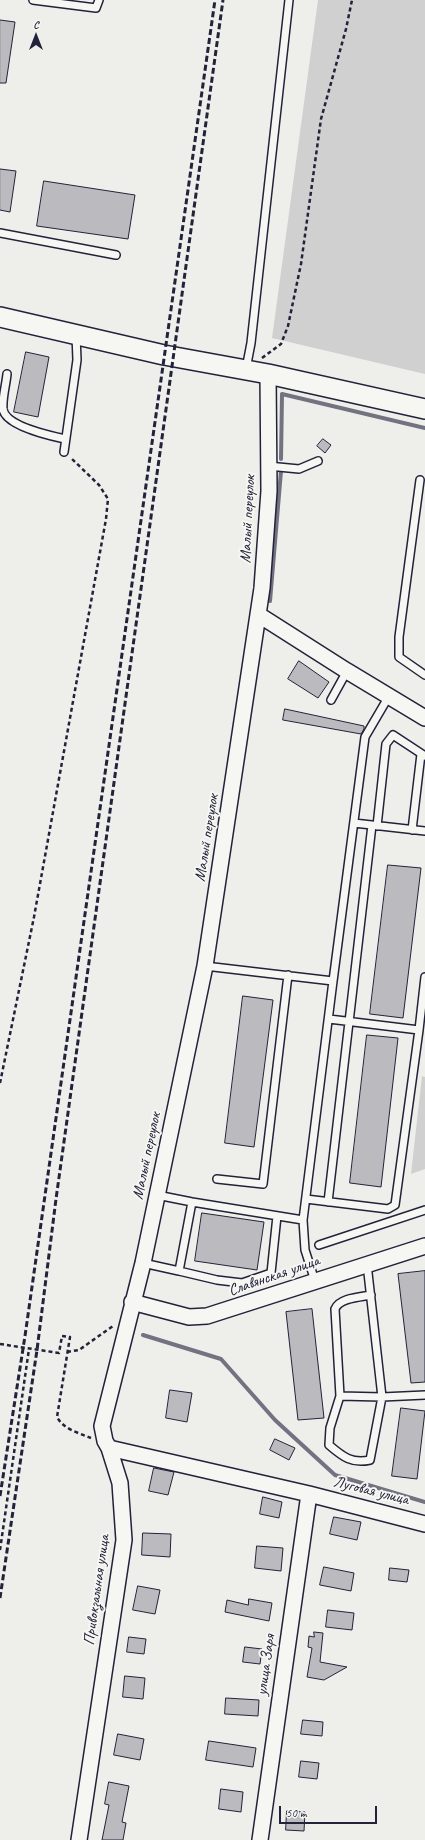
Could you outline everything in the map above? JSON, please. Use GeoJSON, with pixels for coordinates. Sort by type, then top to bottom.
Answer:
{"type":"FeatureCollection","features":[{"type":"Feature","properties":{"kind":"street"},"geometry":{"type":"LineString","coordinates":[[0,317],[164,355],[268,374],[425,409]]}},
{"type":"Feature","properties":{"kind":"street","name":"Малый переулок"},"geometry":{"type":"LineString","coordinates":[[132,1302],[143,1263],[205,966],[259,615],[269,491],[268,374]]}},
{"type":"Feature","properties":{"kind":"street"},"geometry":{"type":"LineString","coordinates":[[259,615],[425,718]]}},
{"type":"Feature","properties":{"kind":"street","name":"Славянская улица"},"geometry":{"type":"LineString","coordinates":[[132,1302],[190,1317],[207,1316],[425,1246]]}},
{"type":"Feature","properties":{"kind":"street","name":"Привокзальная улица"},"geometry":{"type":"LineString","coordinates":[[79,1840],[124,1540],[120,1483],[102,1426],[132,1302]]}},
{"type":"Feature","properties":{"kind":"street","name":"Луговая улица"},"geometry":{"type":"LineString","coordinates":[[107,1445],[425,1524]]}},
{"type":"Feature","properties":{"kind":"street","name":"улица Заря"},"geometry":{"type":"LineString","coordinates":[[260,1840],[308,1494]]}},
{"type":"Feature","properties":{"kind":"lane"},"geometry":{"type":"LineString","coordinates":[[33,0],[96,8],[99,0]]}},
{"type":"Feature","properties":{"kind":"lane"},"geometry":{"type":"LineString","coordinates":[[246,370],[251,343],[289,0]]}},
{"type":"Feature","properties":{"kind":"lane"},"geometry":{"type":"LineString","coordinates":[[0,233],[116,255]]}},
{"type":"Feature","properties":{"kind":"lane"},"geometry":{"type":"LineString","coordinates":[[64,452],[77,360],[76,334]]}},
{"type":"Feature","properties":{"kind":"lane"},"geometry":{"type":"LineString","coordinates":[[7,374],[3,409],[6,416],[38,433],[65,439]]}},
{"type":"Feature","properties":{"kind":"lane"},"geometry":{"type":"LineString","coordinates":[[268,466],[299,469],[318,461]]}},
{"type":"Feature","properties":{"kind":"lane"},"geometry":{"type":"LineString","coordinates":[[420,480],[399,637],[399,657],[425,675]]}},
{"type":"Feature","properties":{"kind":"lane"},"geometry":{"type":"LineString","coordinates":[[331,700],[347,671]]}},
{"type":"Feature","properties":{"kind":"lane"},"geometry":{"type":"LineString","coordinates":[[315,1281],[305,1250],[303,1220],[333,981],[365,737],[389,696]]}},
{"type":"Feature","properties":{"kind":"lane"},"geometry":{"type":"LineString","coordinates":[[328,1202],[374,826],[386,744],[393,735],[423,755],[412,830]]}},
{"type":"Feature","properties":{"kind":"lane"},"geometry":{"type":"LineString","coordinates":[[354,823],[425,831]]}},
{"type":"Feature","properties":{"kind":"lane"},"geometry":{"type":"LineString","coordinates":[[205,966],[333,981]]}},
{"type":"Feature","properties":{"kind":"lane"},"geometry":{"type":"LineString","coordinates":[[217,1179],[263,1184],[288,976]]}},
{"type":"Feature","properties":{"kind":"lane"},"geometry":{"type":"LineString","coordinates":[[400,1218],[395,1205],[425,977]]}},
{"type":"Feature","properties":{"kind":"lane"},"geometry":{"type":"LineString","coordinates":[[329,1019],[419,1030]]}},
{"type":"Feature","properties":{"kind":"lane"},"geometry":{"type":"LineString","coordinates":[[157,1195],[303,1220]]}},
{"type":"Feature","properties":{"kind":"lane"},"geometry":{"type":"LineString","coordinates":[[306,1199],[388,1209],[395,1205]]}},
{"type":"Feature","properties":{"kind":"lane"},"geometry":{"type":"LineString","coordinates":[[179,1271],[192,1202]]}},
{"type":"Feature","properties":{"kind":"lane"},"geometry":{"type":"LineString","coordinates":[[319,1245],[425,1210]]}},
{"type":"Feature","properties":{"kind":"lane"},"geometry":{"type":"LineString","coordinates":[[143,1263],[218,1280],[242,1283],[271,1273],[277,1216]]}},
{"type":"Feature","properties":{"kind":"lane"},"geometry":{"type":"LineString","coordinates":[[368,1264],[382,1397],[370,1460],[360,1462],[343,1456],[330,1444],[330,1428],[340,1396],[335,1309],[342,1301],[371,1295]]}},
{"type":"Feature","properties":{"kind":"lane"},"geometry":{"type":"LineString","coordinates":[[340,1396],[382,1397],[425,1395]]}},
{"type":"Feature","properties":{"kind":"path"},"geometry":{"type":"LineString","coordinates":[[246,370],[281,344],[288,326],[301,264],[321,119],[346,29],[352,0]]}},
{"type":"Feature","properties":{"kind":"path"},"geometry":{"type":"LineString","coordinates":[[0,1083],[34,917],[108,500],[99,485],[64,452]]}},
{"type":"Feature","properties":{"kind":"path"},"geometry":{"type":"LineString","coordinates":[[68,1352],[80,1350],[115,1324]]}},
{"type":"Feature","properties":{"kind":"path"},"geometry":{"type":"LineString","coordinates":[[0,1344],[59,1353],[62,1336],[70,1337],[57,1417],[60,1422],[73,1430],[107,1445]]}},
{"type":"Feature","properties":{"kind":"path"},"geometry":{"type":"LineString","coordinates":[[0,1550],[30,1349]]}},
{"type":"Feature","properties":{"kind":"shaded area"},"geometry":{"type":"Polygon","coordinates":[[[318,0],[425,0],[425,374],[272,338],[318,0]]]}},
{"type":"Feature","properties":{"kind":"shaded area"},"geometry":{"type":"Polygon","coordinates":[[[422,1076],[425,1077],[425,1169],[411,1174],[422,1076]]]}},
{"type":"Feature","properties":{"kind":"building"},"geometry":{"type":"Polygon","coordinates":[[[0,20],[15,22],[6,83],[0,83],[0,20]]]}},
{"type":"Feature","properties":{"kind":"building"},"geometry":{"type":"Polygon","coordinates":[[[0,169],[16,171],[10,212],[0,210],[0,169]]]}},
{"type":"Feature","properties":{"kind":"building"},"geometry":{"type":"Polygon","coordinates":[[[44,181],[135,195],[128,239],[37,226],[44,181]]]}},
{"type":"Feature","properties":{"kind":"building"},"geometry":{"type":"Polygon","coordinates":[[[26,352],[49,357],[38,417],[14,412],[26,352]]]}},
{"type":"Feature","properties":{"kind":"building"},"geometry":{"type":"Polygon","coordinates":[[[323,439],[331,445],[325,453],[317,446],[323,439]]]}},
{"type":"Feature","properties":{"kind":"building"},"geometry":{"type":"Polygon","coordinates":[[[299,661],[329,682],[318,698],[288,679],[299,661]]]}},
{"type":"Feature","properties":{"kind":"building"},"geometry":{"type":"Polygon","coordinates":[[[285,709],[364,726],[364,729],[361,734],[283,720],[285,709]]]}},
{"type":"Feature","properties":{"kind":"building"},"geometry":{"type":"Polygon","coordinates":[[[388,865],[421,868],[403,1018],[370,1014],[388,865]]]}},
{"type":"Feature","properties":{"kind":"building"},"geometry":{"type":"Polygon","coordinates":[[[243,996],[273,1000],[254,1147],[225,1143],[243,996]]]}},
{"type":"Feature","properties":{"kind":"building"},"geometry":{"type":"Polygon","coordinates":[[[367,1035],[398,1038],[381,1187],[350,1183],[367,1035]]]}},
{"type":"Feature","properties":{"kind":"building"},"geometry":{"type":"Polygon","coordinates":[[[202,1213],[264,1222],[257,1270],[195,1261],[202,1213]]]}},
{"type":"Feature","properties":{"kind":"building"},"geometry":{"type":"Polygon","coordinates":[[[425,1271],[425,1382],[411,1383],[398,1274],[425,1271]]]}},
{"type":"Feature","properties":{"kind":"building"},"geometry":{"type":"Polygon","coordinates":[[[312,1309],[324,1418],[298,1420],[286,1312],[312,1309]]]}},
{"type":"Feature","properties":{"kind":"building"},"geometry":{"type":"Polygon","coordinates":[[[170,1390],[192,1393],[187,1422],[166,1418],[170,1390]]]}},
{"type":"Feature","properties":{"kind":"building"},"geometry":{"type":"Polygon","coordinates":[[[401,1408],[425,1411],[417,1479],[392,1476],[401,1408]]]}},
{"type":"Feature","properties":{"kind":"building"},"geometry":{"type":"Polygon","coordinates":[[[275,1439],[295,1448],[289,1460],[270,1450],[275,1439]]]}},
{"type":"Feature","properties":{"kind":"building"},"geometry":{"type":"Polygon","coordinates":[[[154,1468],[174,1472],[168,1495],[149,1491],[154,1468]]]}},
{"type":"Feature","properties":{"kind":"building"},"geometry":{"type":"Polygon","coordinates":[[[263,1497],[282,1502],[279,1518],[260,1514],[263,1497]]]}},
{"type":"Feature","properties":{"kind":"building"},"geometry":{"type":"Polygon","coordinates":[[[334,1517],[361,1522],[357,1540],[330,1534],[334,1517]]]}},
{"type":"Feature","properties":{"kind":"building"},"geometry":{"type":"Polygon","coordinates":[[[143,1533],[171,1534],[170,1557],[142,1555],[143,1533]]]}},
{"type":"Feature","properties":{"kind":"building"},"geometry":{"type":"Polygon","coordinates":[[[257,1546],[283,1548],[281,1571],[255,1568],[257,1546]]]}},
{"type":"Feature","properties":{"kind":"building"},"geometry":{"type":"Polygon","coordinates":[[[324,1567],[354,1573],[351,1591],[320,1585],[324,1567]]]}},
{"type":"Feature","properties":{"kind":"building"},"geometry":{"type":"Polygon","coordinates":[[[390,1568],[409,1570],[407,1582],[389,1580],[390,1568]]]}},
{"type":"Feature","properties":{"kind":"building"},"geometry":{"type":"Polygon","coordinates":[[[138,1586],[160,1590],[155,1614],[133,1610],[138,1586]]]}},
{"type":"Feature","properties":{"kind":"building"},"geometry":{"type":"Polygon","coordinates":[[[249,1599],[272,1603],[269,1621],[225,1612],[227,1600],[248,1605],[249,1599]]]}},
{"type":"Feature","properties":{"kind":"building"},"geometry":{"type":"Polygon","coordinates":[[[328,1610],[354,1613],[352,1630],[326,1627],[328,1610]]]}},
{"type":"Feature","properties":{"kind":"building"},"geometry":{"type":"Polygon","coordinates":[[[314,1632],[323,1633],[320,1662],[347,1667],[324,1680],[307,1677],[312,1648],[308,1647],[309,1636],[314,1637],[314,1632]]]}},
{"type":"Feature","properties":{"kind":"building"},"geometry":{"type":"Polygon","coordinates":[[[129,1637],[146,1639],[144,1654],[127,1652],[129,1637]]]}},
{"type":"Feature","properties":{"kind":"building"},"geometry":{"type":"Polygon","coordinates":[[[245,1647],[262,1649],[260,1664],[243,1662],[245,1647]]]}},
{"type":"Feature","properties":{"kind":"building"},"geometry":{"type":"Polygon","coordinates":[[[125,1676],[145,1678],[143,1699],[123,1697],[125,1676]]]}},
{"type":"Feature","properties":{"kind":"building"},"geometry":{"type":"Polygon","coordinates":[[[226,1698],[259,1700],[258,1716],[225,1714],[226,1698]]]}},
{"type":"Feature","properties":{"kind":"building"},"geometry":{"type":"Polygon","coordinates":[[[303,1720],[323,1722],[322,1736],[301,1734],[303,1720]]]}},
{"type":"Feature","properties":{"kind":"building"},"geometry":{"type":"Polygon","coordinates":[[[118,1734],[144,1739],[140,1760],[114,1755],[118,1734]]]}},
{"type":"Feature","properties":{"kind":"building"},"geometry":{"type":"Polygon","coordinates":[[[209,1741],[256,1748],[253,1767],[206,1760],[209,1741]]]}},
{"type":"Feature","properties":{"kind":"building"},"geometry":{"type":"Polygon","coordinates":[[[301,1761],[319,1763],[317,1779],[299,1777],[301,1761]]]}},
{"type":"Feature","properties":{"kind":"building"},"geometry":{"type":"Polygon","coordinates":[[[109,1782],[129,1786],[122,1822],[126,1823],[123,1840],[102,1840],[109,1805],[105,1804],[109,1782]]]}},
{"type":"Feature","properties":{"kind":"building"},"geometry":{"type":"Polygon","coordinates":[[[221,1789],[243,1792],[241,1812],[219,1809],[221,1789]]]}},
{"type":"Feature","properties":{"kind":"building"},"geometry":{"type":"Polygon","coordinates":[[[287,1811],[305,1812],[304,1831],[286,1830],[287,1811]]]}},
{"type":"Feature","properties":{"kind":"waterway"},"geometry":{"type":"LineString","coordinates":[[281,459],[282,394],[425,428]]}},
{"type":"Feature","properties":{"kind":"waterway"},"geometry":{"type":"LineString","coordinates":[[270,601],[281,471]]}},
{"type":"Feature","properties":{"kind":"waterway"},"geometry":{"type":"LineString","coordinates":[[143,1335],[221,1359],[275,1420],[335,1475],[425,1502]]}},
{"type":"Feature","properties":{"kind":"railway"},"geometry":{"type":"LineString","coordinates":[[0,1496],[25,1336],[215,0]]}},
{"type":"Feature","properties":{"kind":"railway"},"geometry":{"type":"LineString","coordinates":[[0,1598],[37,1350],[56,1199],[223,0]]}}]}
